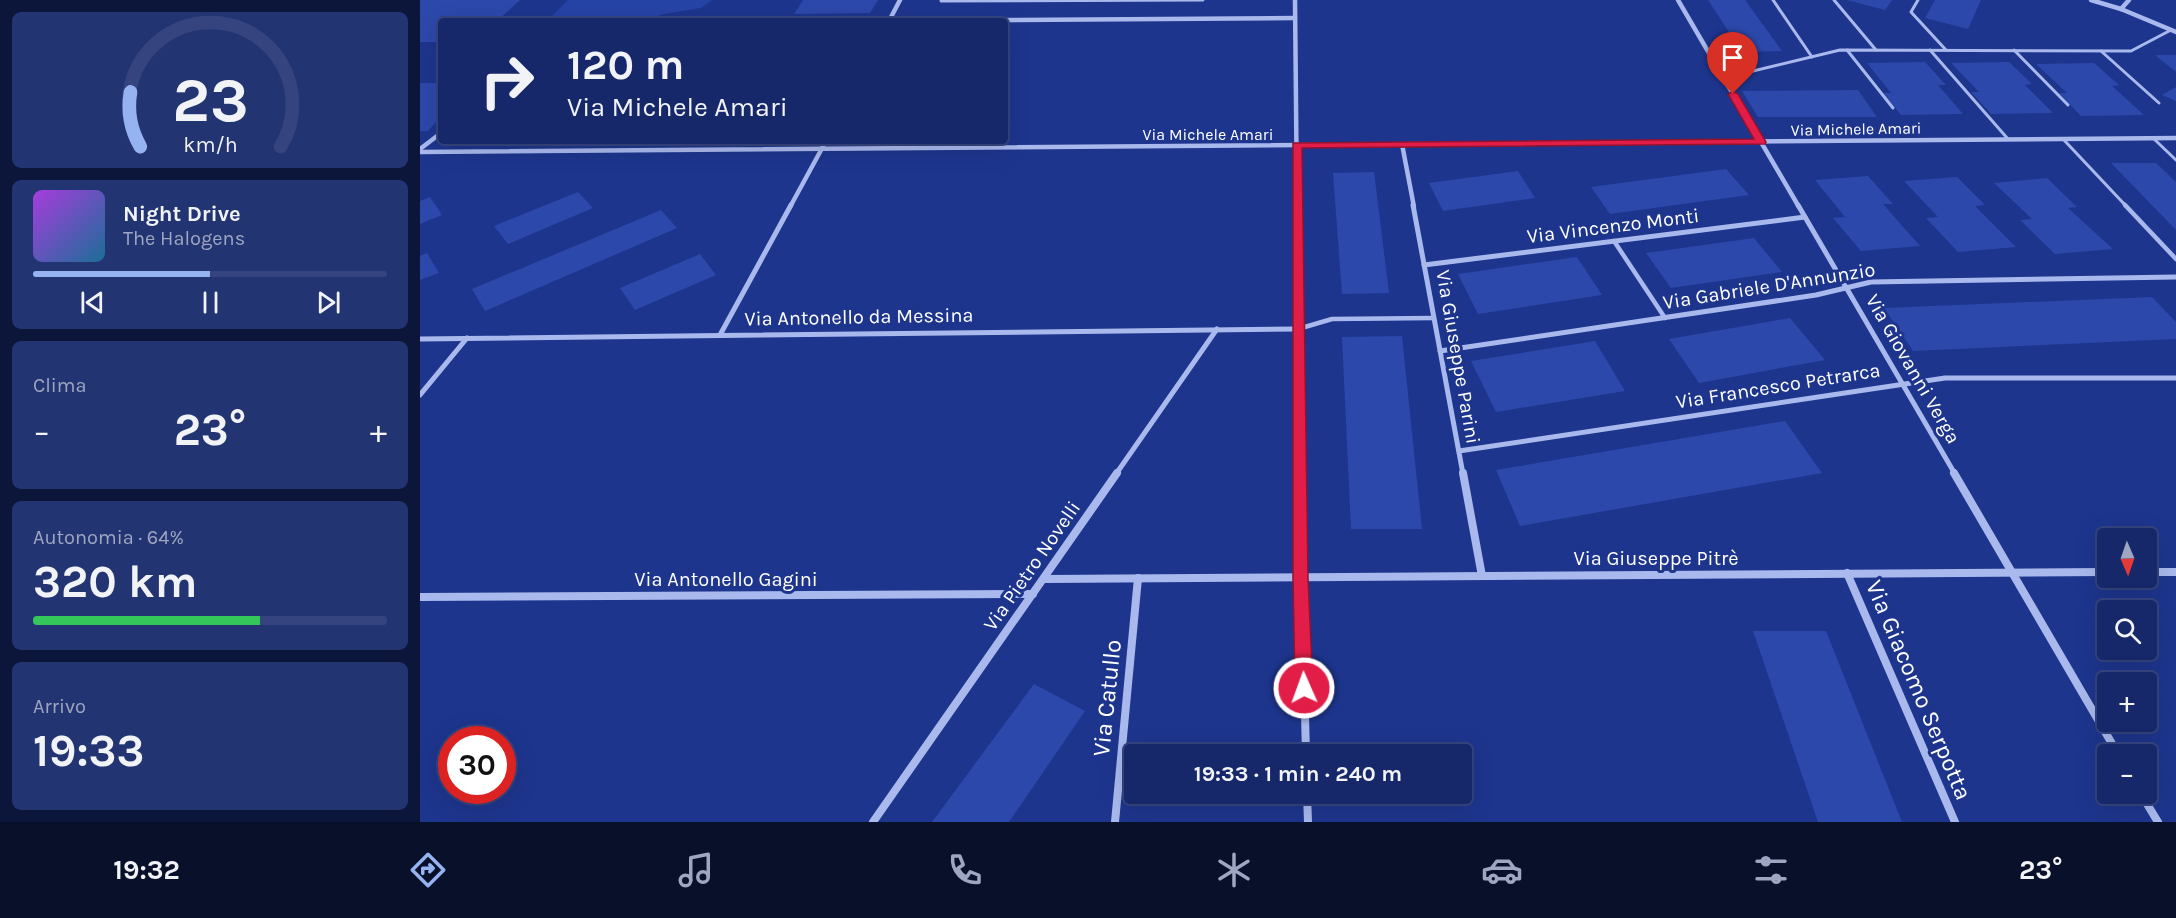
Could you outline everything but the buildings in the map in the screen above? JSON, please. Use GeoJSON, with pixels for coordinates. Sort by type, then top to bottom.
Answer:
{"type":"FeatureCollection","features":[{"type":"Feature","properties":{"kind":"street"},"geometry":{"type":"LineString","coordinates":[[891,18],[900,0]]}},
{"type":"Feature","properties":{"kind":"street"},"geometry":{"type":"LineString","coordinates":[[1295,0],[1300,578],[1306,744]]}},
{"type":"Feature","properties":{"kind":"street","name":"Via Giovanni Verga"},"geometry":{"type":"LineString","coordinates":[[1678,0],[2112,744]]}},
{"type":"Feature","properties":{"kind":"street"},"geometry":{"type":"LineString","coordinates":[[2091,0],[2121,9],[2174,31]]}},
{"type":"Feature","properties":{"kind":"street"},"geometry":{"type":"LineString","coordinates":[[2121,9],[2129,0]]}},
{"type":"Feature","properties":{"kind":"street"},"geometry":{"type":"LineString","coordinates":[[1008,20],[1295,18]]}},
{"type":"Feature","properties":{"kind":"street"},"geometry":{"type":"LineString","coordinates":[[420,151],[438,136]]}},
{"type":"Feature","properties":{"kind":"street","name":"Via Michele Amari"},"geometry":{"type":"LineString","coordinates":[[420,151],[2176,138]]}},
{"type":"Feature","properties":{"kind":"street"},"geometry":{"type":"LineString","coordinates":[[720,335],[824,144]]}},
{"type":"Feature","properties":{"kind":"street","name":"Via Giuseppe Parini"},"geometry":{"type":"LineString","coordinates":[[1402,144],[1482,576]]}},
{"type":"Feature","properties":{"kind":"street","name":"Via Vincenzo Monti"},"geometry":{"type":"LineString","coordinates":[[1424,265],[1805,217]]}},
{"type":"Feature","properties":{"kind":"street","name":"Via Gabriele D'Annunzio"},"geometry":{"type":"LineString","coordinates":[[1440,351],[1816,295],[1871,282],[2176,277]]}},
{"type":"Feature","properties":{"kind":"street","name":"Via Pietro Novelli"},"geometry":{"type":"LineString","coordinates":[[873,822],[1217,329]]}},
{"type":"Feature","properties":{"kind":"street","name":"Via Antonello da Messina"},"geometry":{"type":"LineString","coordinates":[[420,339],[1298,329]]}},
{"type":"Feature","properties":{"kind":"street"},"geometry":{"type":"LineString","coordinates":[[420,394],[466,338]]}},
{"type":"Feature","properties":{"kind":"street","name":"Via Francesco Petrarca"},"geometry":{"type":"LineString","coordinates":[[1459,452],[1946,378],[2176,378]]}},
{"type":"Feature","properties":{"kind":"street","name":"Via Giuseppe Pitrè"},"geometry":{"type":"LineString","coordinates":[[1044,579],[2097,572]]}},
{"type":"Feature","properties":{"kind":"street"},"geometry":{"type":"LineString","coordinates":[[2157,572],[2176,572]]}},
{"type":"Feature","properties":{"kind":"street","name":"Via Giacomo Serpotta"},"geometry":{"type":"LineString","coordinates":[[1847,573],[1955,822]]}},
{"type":"Feature","properties":{"kind":"street","name":"Via Catullo"},"geometry":{"type":"LineString","coordinates":[[1114,822],[1138,578]]}},
{"type":"Feature","properties":{"kind":"street","name":"Via Antonello Gagini"},"geometry":{"type":"LineString","coordinates":[[420,597],[1033,594]]}},
{"type":"Feature","properties":{"kind":"street"},"geometry":{"type":"LineString","coordinates":[[1307,804],[1308,822]]}},
{"type":"Feature","properties":{"kind":"street"},"geometry":{"type":"LineString","coordinates":[[2147,804],[2158,822]]}},
{"type":"Feature","properties":{"kind":"lane"},"geometry":{"type":"LineString","coordinates":[[941,1],[1203,0]]}},
{"type":"Feature","properties":{"kind":"lane"},"geometry":{"type":"LineString","coordinates":[[1773,0],[1812,57]]}},
{"type":"Feature","properties":{"kind":"lane"},"geometry":{"type":"LineString","coordinates":[[1834,0],[1876,50]]}},
{"type":"Feature","properties":{"kind":"lane"},"geometry":{"type":"LineString","coordinates":[[1917,0],[1911,12],[1946,50]]}},
{"type":"Feature","properties":{"kind":"lane"},"geometry":{"type":"LineString","coordinates":[[1724,78],[1847,50],[2131,51],[2174,31]]}},
{"type":"Feature","properties":{"kind":"lane"},"geometry":{"type":"LineString","coordinates":[[1847,50],[1893,108]]}},
{"type":"Feature","properties":{"kind":"lane"},"geometry":{"type":"LineString","coordinates":[[1930,50],[2008,139]]}},
{"type":"Feature","properties":{"kind":"lane"},"geometry":{"type":"LineString","coordinates":[[2014,50],[2068,105]]}},
{"type":"Feature","properties":{"kind":"lane"},"geometry":{"type":"LineString","coordinates":[[2101,51],[2159,103]]}},
{"type":"Feature","properties":{"kind":"lane"},"geometry":{"type":"LineString","coordinates":[[2152,138],[2176,160]]}},
{"type":"Feature","properties":{"kind":"lane"},"geometry":{"type":"LineString","coordinates":[[2063,139],[2176,259]]}},
{"type":"Feature","properties":{"kind":"lane"},"geometry":{"type":"LineString","coordinates":[[1614,241],[1665,318]]}},
{"type":"Feature","properties":{"kind":"lane"},"geometry":{"type":"LineString","coordinates":[[1298,329],[1332,319],[1434,318]]}},
{"type":"Feature","properties":{"kind":"shaded area"},"geometry":{"type":"Polygon","coordinates":[[[568,0],[712,0],[701,8],[653,18],[550,18],[568,0]]]}},
{"type":"Feature","properties":{"kind":"route"},"geometry":{"type":"LineString","coordinates":[[1304,688],[1300,578],[1296,145],[1761,142],[1733,94]]}}]}
